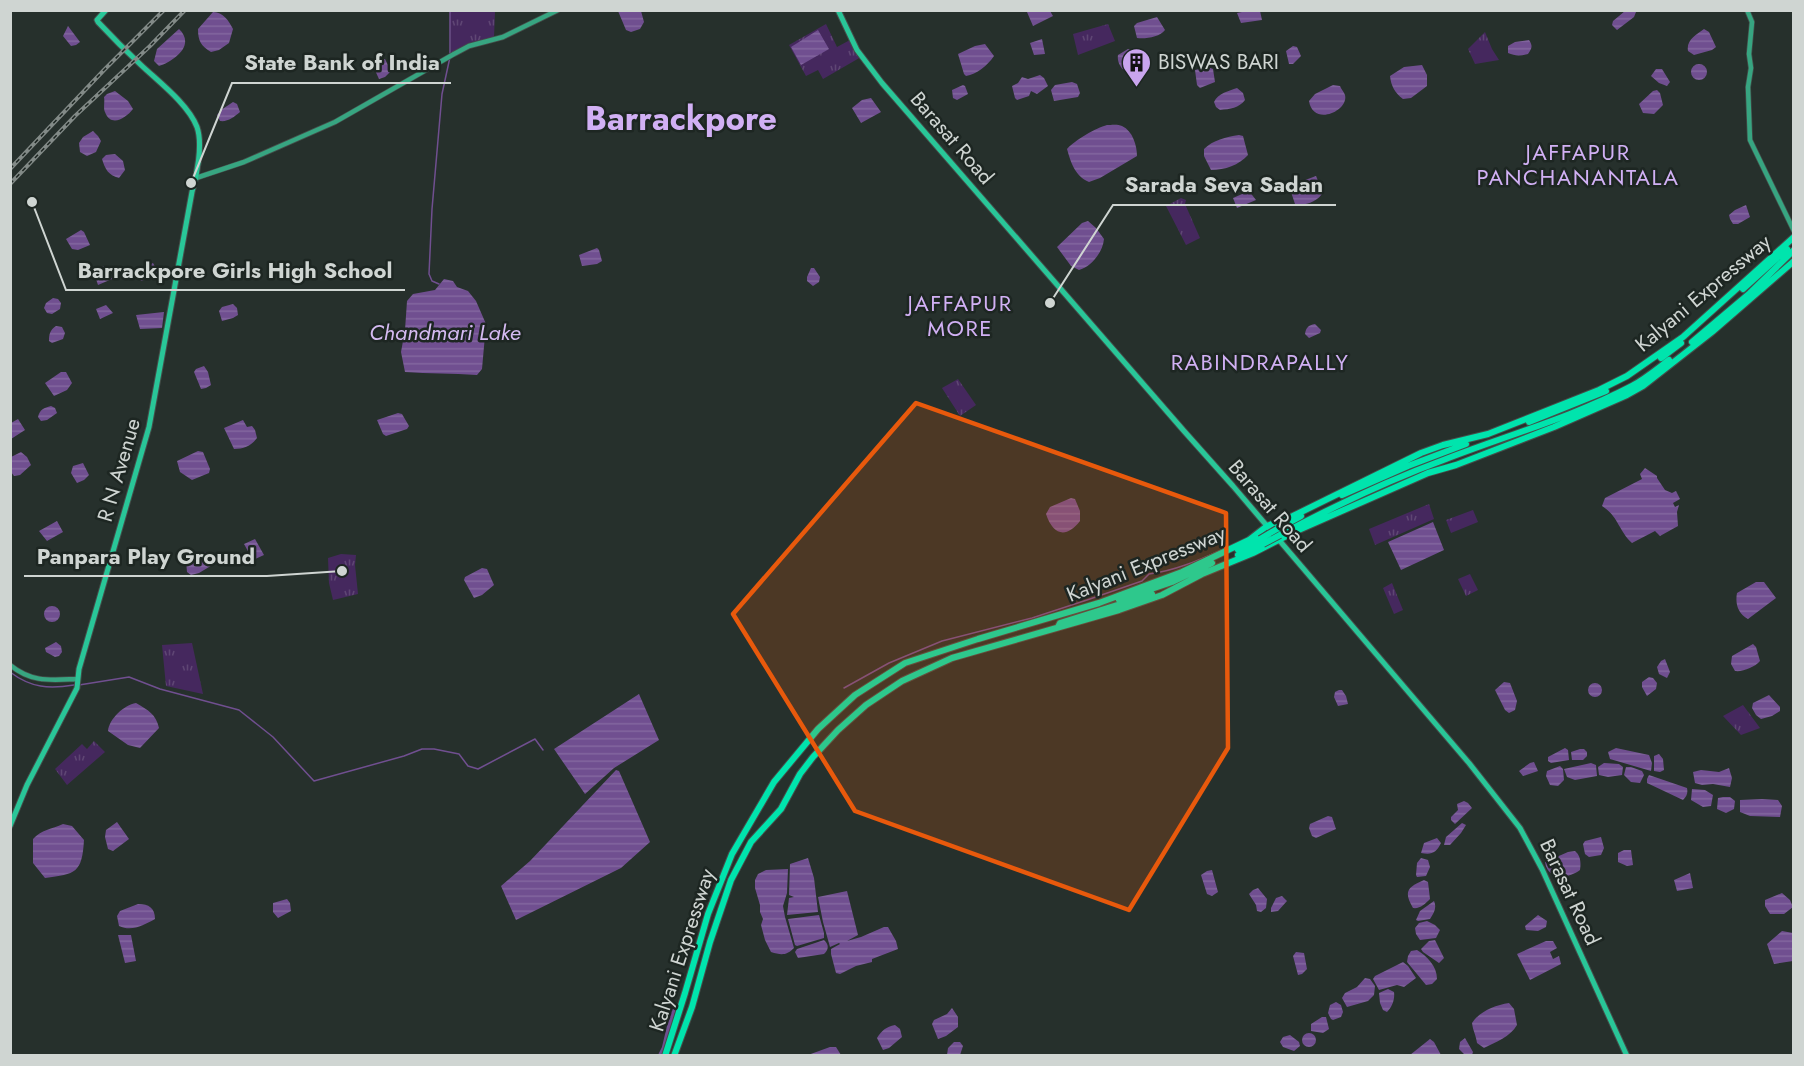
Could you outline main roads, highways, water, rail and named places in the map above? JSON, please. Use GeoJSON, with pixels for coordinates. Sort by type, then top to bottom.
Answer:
{"type":"FeatureCollection","features":[{"type":"Feature","properties":{"kind":"highway","name":"Kalyani Expressway"},"geometry":{"type":"LineString","coordinates":[[665,1056],[708,914],[732,854],[774,782],[818,729],[855,695],[905,663],[978,639],[1057,617],[1182,572],[1249,540],[1267,526],[1293,516],[1421,453],[1488,434],[1599,390],[1627,376],[1683,337],[1794,237]]}},
{"type":"Feature","properties":{"kind":"highway"},"geometry":{"type":"LineString","coordinates":[[1459,450],[1630,380],[1673,350],[1794,242]]}},
{"type":"Feature","properties":{"kind":"highway"},"geometry":{"type":"LineString","coordinates":[[674,1056],[692,1007],[710,942],[731,880],[751,842],[781,809],[800,774],[813,757],[866,705],[902,681],[952,658],[1119,610],[1162,595],[1202,574],[1246,556],[1316,508],[1408,466],[1542,425],[1634,385],[1697,338],[1750,293],[1794,250]]}},
{"type":"Feature","properties":{"kind":"highway","name":"Kalyani Expressway"},"geometry":{"type":"LineString","coordinates":[[1279,535],[1311,524],[1428,473],[1456,465],[1554,427],[1627,395],[1643,386],[1720,325],[1794,261]]}},
{"type":"Feature","properties":{"kind":"highway"},"geometry":{"type":"LineString","coordinates":[[1058,627],[1060,623],[1113,608],[1160,589],[1261,541],[1279,535]]}},
{"type":"Feature","properties":{"kind":"highway"},"geometry":{"type":"LineString","coordinates":[[1057,617],[1060,620],[1160,589]]}},
{"type":"Feature","properties":{"kind":"main road","name":"R N Avenue"},"geometry":{"type":"LineString","coordinates":[[10,826],[27,785],[77,683],[149,427],[196,178],[200,142],[198,129],[173,96],[122,48],[97,20],[106,10]]}},
{"type":"Feature","properties":{"kind":"main road","name":"Barasat Road"},"geometry":{"type":"LineString","coordinates":[[838,10],[857,50],[882,83],[1267,526],[1279,535],[1469,763],[1520,828],[1542,869],[1627,1056]]}},
{"type":"Feature","properties":{"kind":"water"},"geometry":{"type":"Polygon","coordinates":[[[618,11],[641,11],[644,22],[640,29],[631,32],[626,30],[618,11]]]}},
{"type":"Feature","properties":{"kind":"water"},"geometry":{"type":"Polygon","coordinates":[[[1050,11],[1053,16],[1033,26],[1027,12],[1050,11]]]}},
{"type":"Feature","properties":{"kind":"water"},"geometry":{"type":"Polygon","coordinates":[[[1260,11],[1262,20],[1241,23],[1237,13],[1260,11]]]}},
{"type":"Feature","properties":{"kind":"water"},"geometry":{"type":"Polygon","coordinates":[[[1625,11],[1636,12],[1634,17],[1617,30],[1612,25],[1613,21],[1625,11]]]}},
{"type":"Feature","properties":{"kind":"water"},"geometry":{"type":"Polygon","coordinates":[[[213,12],[223,15],[233,29],[229,43],[211,52],[201,43],[198,29],[213,12]]]}},
{"type":"Feature","properties":{"kind":"water"},"geometry":{"type":"Polygon","coordinates":[[[1157,17],[1165,30],[1152,37],[1137,38],[1134,26],[1157,17]]]}},
{"type":"Feature","properties":{"kind":"water"},"geometry":{"type":"Polygon","coordinates":[[[68,26],[80,42],[76,45],[71,46],[63,36],[68,26]]]}},
{"type":"Feature","properties":{"kind":"water"},"geometry":{"type":"Polygon","coordinates":[[[179,29],[185,41],[181,52],[159,66],[154,61],[157,49],[179,29]]]}},
{"type":"Feature","properties":{"kind":"water"},"geometry":{"type":"Polygon","coordinates":[[[1704,29],[1709,32],[1716,47],[1694,55],[1688,51],[1689,44],[1692,38],[1704,29]]]}},
{"type":"Feature","properties":{"kind":"water"},"geometry":{"type":"Polygon","coordinates":[[[818,30],[829,49],[801,65],[791,47],[818,30]]]}},
{"type":"Feature","properties":{"kind":"water"},"geometry":{"type":"Polygon","coordinates":[[[1042,39],[1045,54],[1034,55],[1030,43],[1042,39]]]}},
{"type":"Feature","properties":{"kind":"water"},"geometry":{"type":"Polygon","coordinates":[[[1529,40],[1532,47],[1528,54],[1508,53],[1508,46],[1515,42],[1529,40]]]}},
{"type":"Feature","properties":{"kind":"water"},"geometry":{"type":"Polygon","coordinates":[[[985,44],[994,56],[981,69],[966,76],[958,54],[985,44]]]}},
{"type":"Feature","properties":{"kind":"water"},"geometry":{"type":"Polygon","coordinates":[[[1293,46],[1297,47],[1301,56],[1293,64],[1289,64],[1286,51],[1293,46]]]}},
{"type":"Feature","properties":{"kind":"water"},"geometry":{"type":"Polygon","coordinates":[[[1128,49],[1138,57],[1138,64],[1125,71],[1119,64],[1118,55],[1128,49]]]}},
{"type":"Feature","properties":{"kind":"water"},"geometry":{"type":"Polygon","coordinates":[[[381,59],[385,59],[391,71],[379,79],[373,66],[381,59]]]}},
{"type":"Feature","properties":{"kind":"water"},"geometry":{"type":"Polygon","coordinates":[[[1699,64],[1705,66],[1707,72],[1705,78],[1699,80],[1693,78],[1691,72],[1693,66],[1699,64]]]}},
{"type":"Feature","properties":{"kind":"water"},"geometry":{"type":"Polygon","coordinates":[[[1422,65],[1427,75],[1427,86],[1411,98],[1403,99],[1394,89],[1390,76],[1404,67],[1422,65]]]}},
{"type":"Feature","properties":{"kind":"water"},"geometry":{"type":"Polygon","coordinates":[[[1208,67],[1213,69],[1215,82],[1200,88],[1197,85],[1195,70],[1208,67]]]}},
{"type":"Feature","properties":{"kind":"water"},"geometry":{"type":"Polygon","coordinates":[[[1656,69],[1662,69],[1670,82],[1667,86],[1651,76],[1656,69]]]}},
{"type":"Feature","properties":{"kind":"water"},"geometry":{"type":"Polygon","coordinates":[[[1040,75],[1048,86],[1037,94],[1031,91],[1029,96],[1017,100],[1015,98],[1012,86],[1022,77],[1028,79],[1040,75]]]}},
{"type":"Feature","properties":{"kind":"water"},"geometry":{"type":"Polygon","coordinates":[[[1072,82],[1077,84],[1080,93],[1078,97],[1054,101],[1051,90],[1055,85],[1072,82]]]}},
{"type":"Feature","properties":{"kind":"water"},"geometry":{"type":"Polygon","coordinates":[[[963,85],[968,94],[957,100],[953,98],[952,90],[963,85]]]}},
{"type":"Feature","properties":{"kind":"water"},"geometry":{"type":"Polygon","coordinates":[[[1333,85],[1340,86],[1345,95],[1345,101],[1342,106],[1330,114],[1317,113],[1312,109],[1309,101],[1315,94],[1333,85]]]}},
{"type":"Feature","properties":{"kind":"water"},"geometry":{"type":"Polygon","coordinates":[[[1237,88],[1243,93],[1245,100],[1243,103],[1227,109],[1220,110],[1216,107],[1214,102],[1218,96],[1237,88]]]}},
{"type":"Feature","properties":{"kind":"water"},"geometry":{"type":"Polygon","coordinates":[[[1657,90],[1663,105],[1654,114],[1643,113],[1639,104],[1657,90]]]}},
{"type":"Feature","properties":{"kind":"water"},"geometry":{"type":"Polygon","coordinates":[[[115,91],[128,101],[133,109],[119,120],[111,120],[104,109],[104,97],[115,91]]]}},
{"type":"Feature","properties":{"kind":"water"},"geometry":{"type":"Polygon","coordinates":[[[871,98],[881,112],[861,123],[852,108],[862,100],[871,98]]]}},
{"type":"Feature","properties":{"kind":"water"},"geometry":{"type":"Polygon","coordinates":[[[233,102],[237,104],[240,112],[228,120],[220,121],[217,115],[233,102]]]}},
{"type":"Feature","properties":{"kind":"water"},"geometry":{"type":"Polygon","coordinates":[[[1107,125],[1120,125],[1129,131],[1135,143],[1137,156],[1089,182],[1077,173],[1067,149],[1086,135],[1107,125]]]}},
{"type":"Feature","properties":{"kind":"water"},"geometry":{"type":"Polygon","coordinates":[[[93,131],[101,141],[96,152],[87,156],[80,152],[79,143],[83,137],[93,131]]]}},
{"type":"Feature","properties":{"kind":"water"},"geometry":{"type":"Polygon","coordinates":[[[1243,136],[1248,155],[1231,166],[1211,170],[1204,156],[1204,149],[1220,139],[1243,136]]]}},
{"type":"Feature","properties":{"kind":"water"},"geometry":{"type":"Polygon","coordinates":[[[115,154],[123,161],[125,170],[119,178],[107,171],[102,159],[106,155],[115,154]]]}},
{"type":"Feature","properties":{"kind":"water"},"geometry":{"type":"Polygon","coordinates":[[[1316,176],[1323,192],[1321,195],[1311,202],[1295,204],[1289,186],[1316,176]]]}},
{"type":"Feature","properties":{"kind":"water"},"geometry":{"type":"Polygon","coordinates":[[[1249,191],[1256,200],[1237,208],[1233,198],[1249,191]]]}},
{"type":"Feature","properties":{"kind":"water"},"geometry":{"type":"Polygon","coordinates":[[[1746,205],[1750,217],[1738,224],[1733,224],[1729,215],[1746,205]]]}},
{"type":"Feature","properties":{"kind":"water"},"geometry":{"type":"Polygon","coordinates":[[[1088,221],[1104,239],[1099,254],[1092,262],[1079,270],[1071,266],[1057,247],[1082,223],[1088,221]]]}},
{"type":"Feature","properties":{"kind":"water"},"geometry":{"type":"Polygon","coordinates":[[[81,230],[90,245],[78,250],[72,249],[66,239],[81,230]]]}},
{"type":"Feature","properties":{"kind":"water"},"geometry":{"type":"Polygon","coordinates":[[[597,248],[602,261],[582,266],[579,255],[597,248]]]}},
{"type":"Feature","properties":{"kind":"water"},"geometry":{"type":"Polygon","coordinates":[[[153,263],[159,274],[141,281],[137,271],[153,263]]]}},
{"type":"Feature","properties":{"kind":"water"},"geometry":{"type":"Polygon","coordinates":[[[104,266],[112,279],[98,285],[94,273],[104,266]]]}},
{"type":"Feature","properties":{"kind":"water"},"geometry":{"type":"Polygon","coordinates":[[[811,268],[814,268],[820,277],[819,282],[813,286],[807,281],[811,268]]]}},
{"type":"Feature","properties":{"kind":"water","name":"Chandmari Lake"},"geometry":{"type":"Polygon","coordinates":[[[444,279],[453,281],[457,287],[468,291],[476,301],[486,324],[482,369],[477,375],[405,372],[401,352],[407,301],[413,294],[435,290],[444,279]]]}},
{"type":"Feature","properties":{"kind":"water"},"geometry":{"type":"Polygon","coordinates":[[[53,298],[58,299],[61,303],[60,309],[52,314],[47,313],[44,308],[46,303],[53,298]]]}},
{"type":"Feature","properties":{"kind":"water"},"geometry":{"type":"Polygon","coordinates":[[[233,304],[237,308],[238,315],[222,321],[219,311],[222,307],[233,304]]]}},
{"type":"Feature","properties":{"kind":"water"},"geometry":{"type":"Polygon","coordinates":[[[106,305],[113,313],[100,319],[96,309],[106,305]]]}},
{"type":"Feature","properties":{"kind":"water"},"geometry":{"type":"Polygon","coordinates":[[[164,312],[162,328],[140,329],[136,315],[164,312]]]}},
{"type":"Feature","properties":{"kind":"water"},"geometry":{"type":"Polygon","coordinates":[[[1315,324],[1321,330],[1320,333],[1309,338],[1305,334],[1306,330],[1315,324]]]}},
{"type":"Feature","properties":{"kind":"water"},"geometry":{"type":"Polygon","coordinates":[[[56,326],[62,327],[65,333],[63,339],[52,343],[49,341],[50,334],[56,326]]]}},
{"type":"Feature","properties":{"kind":"water"},"geometry":{"type":"Polygon","coordinates":[[[204,366],[211,385],[201,389],[194,372],[204,366]]]}},
{"type":"Feature","properties":{"kind":"water"},"geometry":{"type":"Polygon","coordinates":[[[61,372],[66,372],[72,383],[67,390],[54,396],[45,383],[61,372]]]}},
{"type":"Feature","properties":{"kind":"water"},"geometry":{"type":"Polygon","coordinates":[[[51,406],[57,413],[41,421],[38,417],[40,412],[51,406]]]}},
{"type":"Feature","properties":{"kind":"water"},"geometry":{"type":"Polygon","coordinates":[[[398,413],[402,414],[409,426],[407,429],[386,436],[377,420],[398,413]]]}},
{"type":"Feature","properties":{"kind":"water"},"geometry":{"type":"Polygon","coordinates":[[[18,419],[25,430],[11,439],[11,423],[18,419]]]}},
{"type":"Feature","properties":{"kind":"water"},"geometry":{"type":"Polygon","coordinates":[[[243,420],[247,427],[252,426],[257,438],[247,446],[234,449],[224,428],[243,420]]]}},
{"type":"Feature","properties":{"kind":"water"},"geometry":{"type":"Polygon","coordinates":[[[198,451],[203,452],[210,469],[209,473],[192,480],[180,472],[177,461],[198,451]]]}},
{"type":"Feature","properties":{"kind":"water"},"geometry":{"type":"Polygon","coordinates":[[[21,452],[31,465],[20,475],[14,476],[11,472],[11,457],[21,452]]]}},
{"type":"Feature","properties":{"kind":"water"},"geometry":{"type":"Polygon","coordinates":[[[83,463],[89,475],[77,483],[71,473],[73,466],[83,463]]]}},
{"type":"Feature","properties":{"kind":"water"},"geometry":{"type":"Polygon","coordinates":[[[1645,468],[1657,476],[1665,490],[1672,493],[1676,491],[1680,499],[1673,503],[1675,507],[1679,505],[1678,526],[1660,536],[1655,531],[1632,543],[1608,510],[1602,506],[1605,498],[1642,479],[1640,474],[1645,468]]]}},
{"type":"Feature","properties":{"kind":"water"},"geometry":{"type":"Polygon","coordinates":[[[1071,498],[1075,499],[1080,511],[1080,521],[1070,530],[1060,532],[1052,526],[1046,514],[1050,507],[1071,498]]]}},
{"type":"Feature","properties":{"kind":"water"},"geometry":{"type":"Polygon","coordinates":[[[57,521],[63,532],[47,541],[39,531],[57,521]]]}},
{"type":"Feature","properties":{"kind":"water"},"geometry":{"type":"Polygon","coordinates":[[[1433,522],[1444,550],[1401,570],[1388,542],[1433,522]]]}},
{"type":"Feature","properties":{"kind":"water"},"geometry":{"type":"Polygon","coordinates":[[[255,539],[264,555],[253,560],[244,544],[255,539]]]}},
{"type":"Feature","properties":{"kind":"water"},"geometry":{"type":"Polygon","coordinates":[[[205,552],[212,558],[214,564],[191,575],[187,572],[186,561],[205,552]]]}},
{"type":"Feature","properties":{"kind":"water"},"geometry":{"type":"Polygon","coordinates":[[[482,568],[487,569],[494,585],[482,595],[474,598],[464,580],[465,577],[482,568]]]}},
{"type":"Feature","properties":{"kind":"water"},"geometry":{"type":"Polygon","coordinates":[[[1756,582],[1764,582],[1776,598],[1748,619],[1738,608],[1737,593],[1756,582]]]}},
{"type":"Feature","properties":{"kind":"water"},"geometry":{"type":"Polygon","coordinates":[[[49,606],[55,606],[60,614],[58,620],[49,622],[44,617],[44,611],[49,606]]]}},
{"type":"Feature","properties":{"kind":"water"},"geometry":{"type":"Polygon","coordinates":[[[56,642],[61,646],[62,652],[55,657],[46,652],[45,648],[56,642]]]}},
{"type":"Feature","properties":{"kind":"water"},"geometry":{"type":"Polygon","coordinates":[[[1753,644],[1760,661],[1749,669],[1735,671],[1731,664],[1732,656],[1753,644]]]}},
{"type":"Feature","properties":{"kind":"water"},"geometry":{"type":"Polygon","coordinates":[[[1665,659],[1670,672],[1667,678],[1659,674],[1657,667],[1665,659]]]}},
{"type":"Feature","properties":{"kind":"water"},"geometry":{"type":"Polygon","coordinates":[[[1649,677],[1657,683],[1656,689],[1647,696],[1642,682],[1649,677]]]}},
{"type":"Feature","properties":{"kind":"water"},"geometry":{"type":"Polygon","coordinates":[[[1504,682],[1510,683],[1517,701],[1515,710],[1509,713],[1505,710],[1495,690],[1504,682]]]}},
{"type":"Feature","properties":{"kind":"water"},"geometry":{"type":"Polygon","coordinates":[[[1595,683],[1600,685],[1602,690],[1600,695],[1595,697],[1590,695],[1588,690],[1590,685],[1595,683]]]}},
{"type":"Feature","properties":{"kind":"water"},"geometry":{"type":"Polygon","coordinates":[[[1342,690],[1346,696],[1348,704],[1338,706],[1334,697],[1335,692],[1342,690]]]}},
{"type":"Feature","properties":{"kind":"water"},"geometry":{"type":"Polygon","coordinates":[[[639,694],[659,740],[614,768],[585,794],[554,749],[639,694]]]}},
{"type":"Feature","properties":{"kind":"water"},"geometry":{"type":"Polygon","coordinates":[[[1769,695],[1780,707],[1780,711],[1761,719],[1752,708],[1753,703],[1769,695]]]}},
{"type":"Feature","properties":{"kind":"water"},"geometry":{"type":"Polygon","coordinates":[[[136,703],[154,716],[159,728],[140,748],[128,745],[108,731],[118,713],[136,703]]]}},
{"type":"Feature","properties":{"kind":"water"},"geometry":{"type":"Polygon","coordinates":[[[1565,748],[1568,750],[1569,760],[1551,763],[1548,761],[1548,757],[1565,748]]]}},
{"type":"Feature","properties":{"kind":"water"},"geometry":{"type":"Polygon","coordinates":[[[1616,748],[1649,755],[1652,763],[1651,771],[1610,759],[1608,752],[1616,748]]]}},
{"type":"Feature","properties":{"kind":"water"},"geometry":{"type":"Polygon","coordinates":[[[1580,749],[1587,752],[1587,756],[1583,760],[1572,760],[1571,752],[1580,749]]]}},
{"type":"Feature","properties":{"kind":"water"},"geometry":{"type":"Polygon","coordinates":[[[1659,754],[1663,759],[1664,770],[1660,772],[1654,771],[1654,756],[1659,754]]]}},
{"type":"Feature","properties":{"kind":"water"},"geometry":{"type":"Polygon","coordinates":[[[1534,762],[1538,771],[1523,776],[1519,771],[1534,762]]]}},
{"type":"Feature","properties":{"kind":"water"},"geometry":{"type":"Polygon","coordinates":[[[1591,763],[1596,765],[1597,776],[1575,780],[1567,777],[1564,769],[1591,763]]]}},
{"type":"Feature","properties":{"kind":"water"},"geometry":{"type":"Polygon","coordinates":[[[1604,763],[1619,764],[1623,767],[1622,775],[1608,777],[1599,775],[1598,767],[1604,763]]]}},
{"type":"Feature","properties":{"kind":"water"},"geometry":{"type":"Polygon","coordinates":[[[1560,766],[1563,769],[1564,780],[1558,786],[1550,785],[1546,776],[1547,771],[1560,766]]]}},
{"type":"Feature","properties":{"kind":"water"},"geometry":{"type":"Polygon","coordinates":[[[1626,767],[1642,771],[1644,775],[1640,783],[1631,782],[1624,775],[1626,767]]]}},
{"type":"Feature","properties":{"kind":"water"},"geometry":{"type":"Polygon","coordinates":[[[1729,768],[1732,778],[1730,787],[1695,783],[1693,772],[1701,770],[1719,772],[1729,768]]]}},
{"type":"Feature","properties":{"kind":"water"},"geometry":{"type":"Polygon","coordinates":[[[616,770],[619,771],[650,842],[621,868],[516,920],[501,886],[530,861],[616,770]]]}},
{"type":"Feature","properties":{"kind":"water"},"geometry":{"type":"Polygon","coordinates":[[[1649,775],[1687,788],[1686,796],[1683,800],[1647,783],[1649,775]]]}},
{"type":"Feature","properties":{"kind":"water"},"geometry":{"type":"Polygon","coordinates":[[[1692,789],[1705,790],[1713,795],[1711,806],[1703,807],[1691,800],[1692,789]]]}},
{"type":"Feature","properties":{"kind":"water"},"geometry":{"type":"Polygon","coordinates":[[[1730,797],[1735,801],[1734,809],[1726,813],[1717,809],[1718,798],[1730,797]]]}},
{"type":"Feature","properties":{"kind":"water"},"geometry":{"type":"Polygon","coordinates":[[[1740,800],[1778,800],[1782,806],[1780,817],[1750,816],[1740,812],[1740,800]]]}},
{"type":"Feature","properties":{"kind":"water"},"geometry":{"type":"Polygon","coordinates":[[[1464,801],[1472,808],[1455,824],[1451,817],[1458,810],[1457,804],[1464,801]]]}},
{"type":"Feature","properties":{"kind":"water"},"geometry":{"type":"Polygon","coordinates":[[[1328,816],[1332,817],[1336,829],[1316,838],[1312,836],[1310,824],[1328,816]]]}},
{"type":"Feature","properties":{"kind":"water"},"geometry":{"type":"Polygon","coordinates":[[[117,822],[129,839],[113,851],[108,849],[105,837],[106,830],[117,822]]]}},
{"type":"Feature","properties":{"kind":"water"},"geometry":{"type":"Polygon","coordinates":[[[1462,823],[1466,825],[1461,833],[1450,845],[1444,845],[1446,837],[1462,823]]]}},
{"type":"Feature","properties":{"kind":"water"},"geometry":{"type":"Polygon","coordinates":[[[63,824],[72,826],[84,840],[79,865],[70,873],[45,878],[33,863],[33,839],[63,824]]]}},
{"type":"Feature","properties":{"kind":"water"},"geometry":{"type":"Polygon","coordinates":[[[1601,837],[1604,848],[1601,855],[1589,857],[1585,854],[1583,844],[1585,841],[1601,837]]]}},
{"type":"Feature","properties":{"kind":"water"},"geometry":{"type":"Polygon","coordinates":[[[1437,838],[1441,843],[1435,851],[1421,853],[1424,843],[1437,838]]]}},
{"type":"Feature","properties":{"kind":"water"},"geometry":{"type":"Polygon","coordinates":[[[1631,850],[1633,865],[1627,866],[1618,862],[1618,853],[1631,850]]]}},
{"type":"Feature","properties":{"kind":"water"},"geometry":{"type":"Polygon","coordinates":[[[1575,851],[1580,860],[1580,870],[1564,876],[1550,873],[1545,862],[1575,851]]]}},
{"type":"Feature","properties":{"kind":"water"},"geometry":{"type":"Polygon","coordinates":[[[808,858],[814,878],[818,912],[787,915],[789,898],[794,897],[789,895],[790,864],[808,858]]]}},
{"type":"Feature","properties":{"kind":"water"},"geometry":{"type":"Polygon","coordinates":[[[1421,858],[1428,860],[1430,867],[1426,876],[1417,877],[1417,863],[1421,858]]]}},
{"type":"Feature","properties":{"kind":"water"},"geometry":{"type":"Polygon","coordinates":[[[788,869],[787,893],[783,906],[794,948],[786,954],[781,954],[771,952],[765,940],[755,880],[758,874],[766,870],[788,869]]]}},
{"type":"Feature","properties":{"kind":"water"},"geometry":{"type":"Polygon","coordinates":[[[1212,870],[1218,892],[1212,896],[1207,894],[1201,875],[1212,870]]]}},
{"type":"Feature","properties":{"kind":"water"},"geometry":{"type":"Polygon","coordinates":[[[1690,873],[1693,888],[1677,891],[1674,880],[1690,873]]]}},
{"type":"Feature","properties":{"kind":"water"},"geometry":{"type":"Polygon","coordinates":[[[1424,880],[1428,882],[1430,899],[1420,907],[1413,908],[1408,897],[1409,890],[1424,880]]]}},
{"type":"Feature","properties":{"kind":"water"},"geometry":{"type":"Polygon","coordinates":[[[1258,888],[1267,899],[1266,908],[1261,912],[1257,911],[1249,894],[1258,888]]]}},
{"type":"Feature","properties":{"kind":"water"},"geometry":{"type":"Polygon","coordinates":[[[847,891],[858,935],[847,941],[888,927],[898,949],[840,974],[836,973],[831,949],[840,944],[830,947],[818,897],[847,891]]]}},
{"type":"Feature","properties":{"kind":"water"},"geometry":{"type":"Polygon","coordinates":[[[1782,893],[1790,900],[1793,907],[1784,914],[1770,914],[1765,906],[1765,900],[1782,893]]]}},
{"type":"Feature","properties":{"kind":"water"},"geometry":{"type":"Polygon","coordinates":[[[1282,896],[1287,901],[1278,911],[1271,912],[1276,898],[1282,896]]]}},
{"type":"Feature","properties":{"kind":"water"},"geometry":{"type":"Polygon","coordinates":[[[287,899],[291,911],[278,918],[273,912],[273,903],[287,899]]]}},
{"type":"Feature","properties":{"kind":"water"},"geometry":{"type":"Polygon","coordinates":[[[1434,901],[1435,910],[1430,919],[1416,920],[1420,911],[1434,901]]]}},
{"type":"Feature","properties":{"kind":"water"},"geometry":{"type":"Polygon","coordinates":[[[138,904],[151,907],[155,919],[133,928],[119,926],[117,916],[120,911],[138,904]]]}},
{"type":"Feature","properties":{"kind":"water"},"geometry":{"type":"Polygon","coordinates":[[[819,915],[824,938],[795,945],[788,919],[819,915]]]}},
{"type":"Feature","properties":{"kind":"water"},"geometry":{"type":"Polygon","coordinates":[[[1538,915],[1547,921],[1546,927],[1538,931],[1526,930],[1525,926],[1538,915]]]}},
{"type":"Feature","properties":{"kind":"water"},"geometry":{"type":"Polygon","coordinates":[[[1427,921],[1440,930],[1436,938],[1420,940],[1415,928],[1419,923],[1427,921]]]}},
{"type":"Feature","properties":{"kind":"water"},"geometry":{"type":"Polygon","coordinates":[[[1782,931],[1793,933],[1793,961],[1774,964],[1767,944],[1782,931]]]}},
{"type":"Feature","properties":{"kind":"water"},"geometry":{"type":"Polygon","coordinates":[[[118,935],[131,935],[136,961],[125,963],[118,935]]]}},
{"type":"Feature","properties":{"kind":"water"},"geometry":{"type":"Polygon","coordinates":[[[824,940],[828,947],[824,954],[798,958],[795,952],[797,949],[824,940]]]}},
{"type":"Feature","properties":{"kind":"water"},"geometry":{"type":"Polygon","coordinates":[[[1435,940],[1444,958],[1439,963],[1421,949],[1429,941],[1435,940]]]}},
{"type":"Feature","properties":{"kind":"water"},"geometry":{"type":"Polygon","coordinates":[[[1546,941],[1553,941],[1557,948],[1550,952],[1553,959],[1559,956],[1561,964],[1530,980],[1517,954],[1546,941]]]}},
{"type":"Feature","properties":{"kind":"water"},"geometry":{"type":"Polygon","coordinates":[[[1417,950],[1428,958],[1435,970],[1437,979],[1432,984],[1426,985],[1407,962],[1411,951],[1417,950]]]}},
{"type":"Feature","properties":{"kind":"water"},"geometry":{"type":"Polygon","coordinates":[[[1296,952],[1304,953],[1307,969],[1298,975],[1293,956],[1296,952]]]}},
{"type":"Feature","properties":{"kind":"water"},"geometry":{"type":"Polygon","coordinates":[[[1403,962],[1416,978],[1404,987],[1397,985],[1379,990],[1373,979],[1375,976],[1403,962]]]}},
{"type":"Feature","properties":{"kind":"water"},"geometry":{"type":"Polygon","coordinates":[[[1365,978],[1370,979],[1375,986],[1374,995],[1368,1001],[1347,1007],[1342,998],[1345,993],[1357,987],[1365,978]]]}},
{"type":"Feature","properties":{"kind":"water"},"geometry":{"type":"Polygon","coordinates":[[[1388,989],[1394,992],[1394,995],[1393,1003],[1387,1012],[1383,1010],[1380,1003],[1379,993],[1388,989]]]}},
{"type":"Feature","properties":{"kind":"water"},"geometry":{"type":"Polygon","coordinates":[[[1336,1002],[1341,1005],[1343,1012],[1341,1017],[1333,1020],[1328,1013],[1330,1005],[1336,1002]]]}},
{"type":"Feature","properties":{"kind":"water"},"geometry":{"type":"Polygon","coordinates":[[[1509,1003],[1514,1009],[1517,1025],[1507,1036],[1484,1048],[1477,1043],[1472,1023],[1488,1010],[1509,1003]]]}},
{"type":"Feature","properties":{"kind":"water"},"geometry":{"type":"Polygon","coordinates":[[[952,1008],[958,1017],[958,1027],[938,1039],[932,1024],[934,1020],[947,1014],[952,1008]]]}},
{"type":"Feature","properties":{"kind":"water"},"geometry":{"type":"Polygon","coordinates":[[[1326,1017],[1329,1029],[1323,1033],[1311,1031],[1311,1024],[1326,1017]]]}},
{"type":"Feature","properties":{"kind":"water"},"geometry":{"type":"Polygon","coordinates":[[[895,1025],[900,1029],[902,1037],[883,1050],[877,1038],[884,1029],[895,1025]]]}},
{"type":"Feature","properties":{"kind":"water"},"geometry":{"type":"Polygon","coordinates":[[[1306,1033],[1312,1033],[1316,1040],[1312,1047],[1306,1047],[1302,1043],[1302,1037],[1306,1033]]]}},
{"type":"Feature","properties":{"kind":"water"},"geometry":{"type":"Polygon","coordinates":[[[1290,1035],[1299,1042],[1300,1046],[1294,1051],[1283,1047],[1280,1042],[1283,1037],[1290,1035]]]}},
{"type":"Feature","properties":{"kind":"water"},"geometry":{"type":"Polygon","coordinates":[[[1465,1038],[1473,1052],[1472,1055],[1465,1055],[1459,1049],[1460,1042],[1465,1038]]]}},
{"type":"Feature","properties":{"kind":"water"},"geometry":{"type":"Polygon","coordinates":[[[1430,1039],[1441,1055],[1410,1055],[1430,1039]]]}},
{"type":"Feature","properties":{"kind":"water"},"geometry":{"type":"Polygon","coordinates":[[[954,1042],[960,1042],[963,1046],[960,1055],[947,1055],[948,1048],[954,1042]]]}},
{"type":"Feature","properties":{"kind":"water"},"geometry":{"type":"Polygon","coordinates":[[[836,1047],[841,1055],[808,1055],[836,1047]]]}},
{"type":"Feature","properties":{"kind":"waterway"},"geometry":{"type":"LineString","coordinates":[[439,284],[432,281],[429,274],[442,94],[450,57],[450,10]]}},
{"type":"Feature","properties":{"kind":"waterway"},"geometry":{"type":"LineString","coordinates":[[844,688],[889,663],[942,641],[1032,618],[1087,600],[1142,581],[1149,574],[1194,562],[1237,543]]}},
{"type":"Feature","properties":{"kind":"waterway"},"geometry":{"type":"LineString","coordinates":[[10,672],[25,681],[41,686],[74,685]]}},
{"type":"Feature","properties":{"kind":"waterway"},"geometry":{"type":"LineString","coordinates":[[79,685],[129,677],[160,689],[239,710],[273,737],[314,781],[422,749],[459,754],[468,766],[478,769],[535,739],[543,750]]}},
{"type":"Feature","properties":{"kind":"waterway"},"geometry":{"type":"LineString","coordinates":[[660,1056],[673,1011]]}},
{"type":"Feature","properties":{"kind":"railway"},"geometry":{"type":"LineString","coordinates":[[10,169],[164,10]]}},
{"type":"Feature","properties":{"kind":"railway"},"geometry":{"type":"LineString","coordinates":[[10,184],[75,116],[185,10]]}},
{"type":"Feature","properties":{"kind":"place","name":"BISWAS BARI"},"geometry":{"type":"Point","coordinates":[1137,88]}},
{"type":"Feature","properties":{"kind":"place","name":"State Bank of India"},"geometry":{"type":"Point","coordinates":[191,183]}},
{"type":"Feature","properties":{"kind":"place","name":"Barrackpore Girls High School"},"geometry":{"type":"Point","coordinates":[32,202]}},
{"type":"Feature","properties":{"kind":"place","name":"Sarada Seva Sadan"},"geometry":{"type":"Point","coordinates":[1050,303]}},
{"type":"Feature","properties":{"kind":"place","name":"Panpara Play Ground"},"geometry":{"type":"Point","coordinates":[342,571]}},
{"type":"Feature","properties":{"kind":"district","name":"Barrackpore"},"geometry":{"type":"Point","coordinates":[681,118]}},
{"type":"Feature","properties":{"kind":"district","name":"JAFFAPUR PANCHANANTALA"},"geometry":{"type":"Point","coordinates":[1578,164]}},
{"type":"Feature","properties":{"kind":"district","name":"JAFFAPUR MORE"},"geometry":{"type":"Point","coordinates":[960,316]}},
{"type":"Feature","properties":{"kind":"district","name":"RABINDRAPALLY"},"geometry":{"type":"Point","coordinates":[1260,362]}}]}
